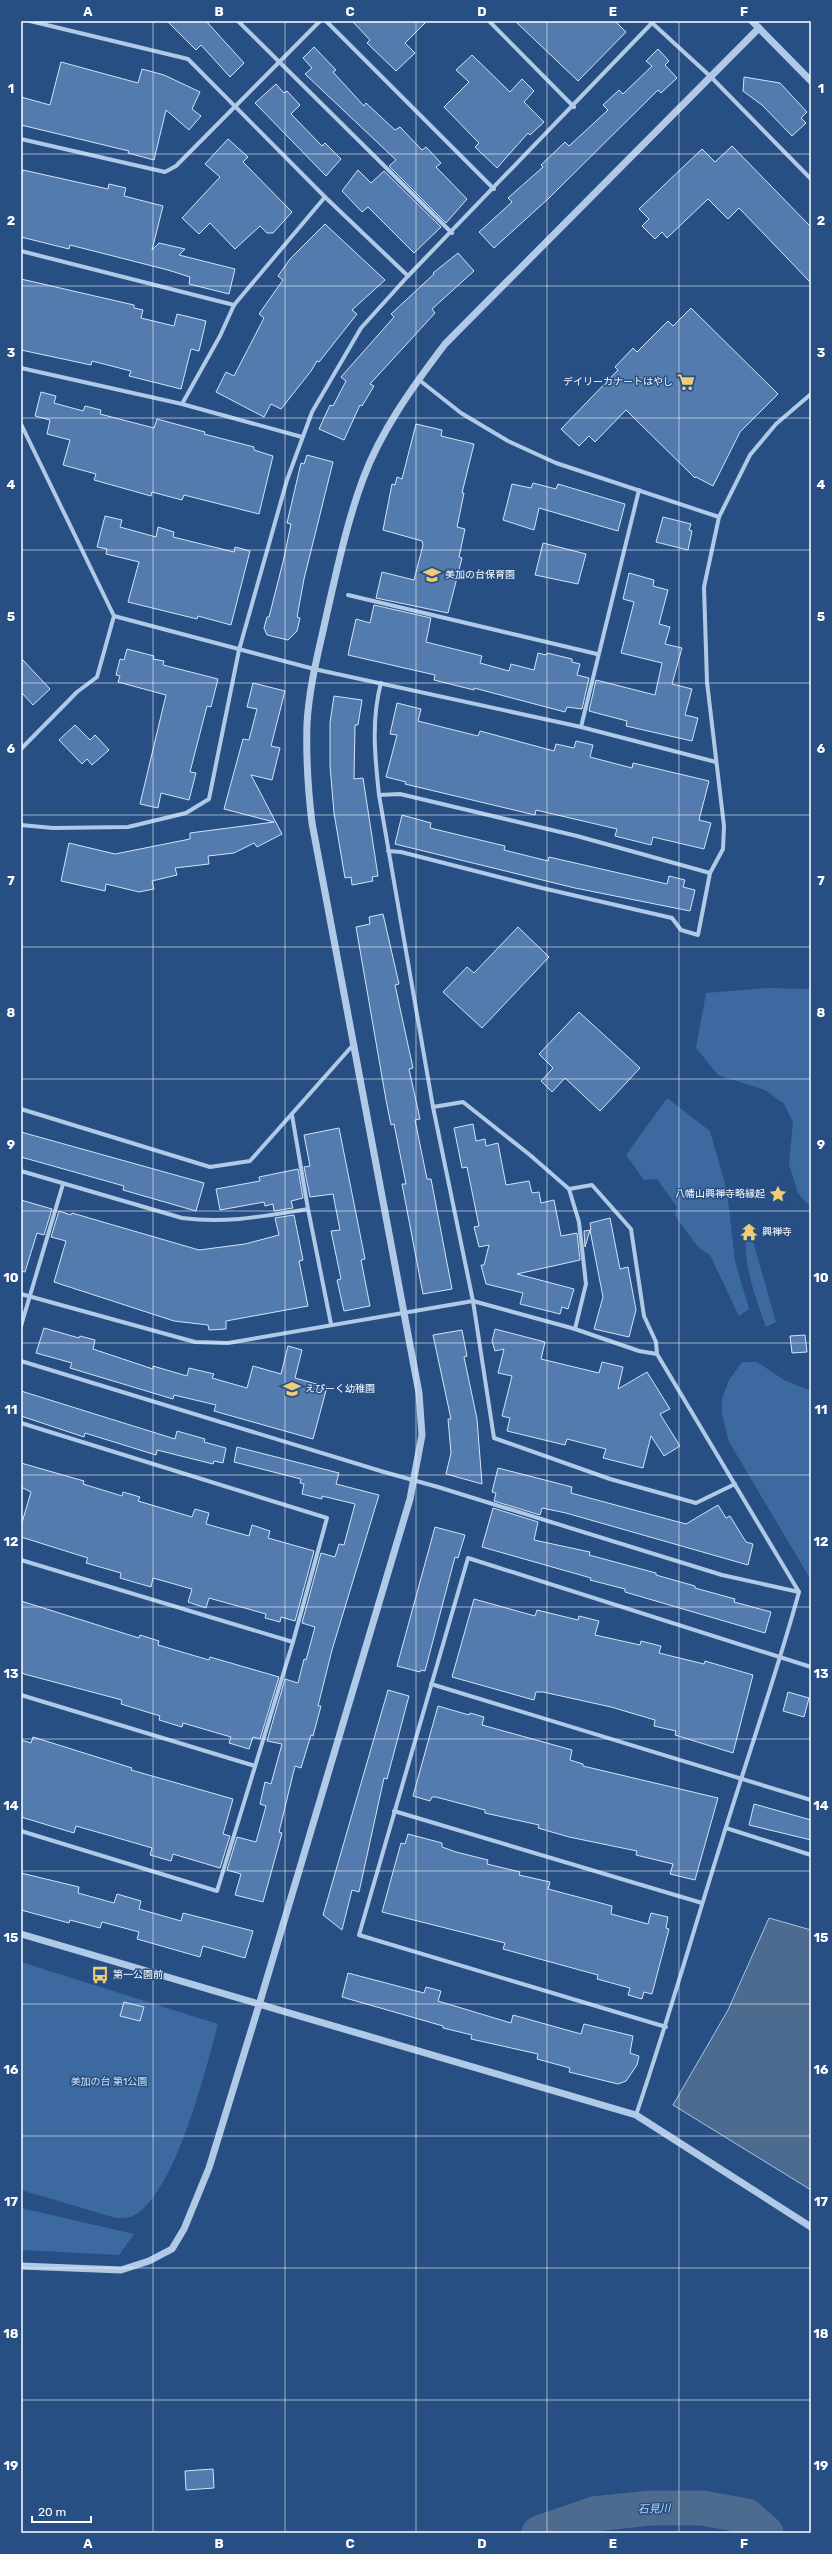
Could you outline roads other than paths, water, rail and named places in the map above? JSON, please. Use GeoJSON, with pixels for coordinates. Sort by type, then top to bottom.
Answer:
{"type":"FeatureCollection","features":[{"type":"Feature","properties":{"kind":"street"},"geometry":{"type":"LineString","coordinates":[[30,21],[188,59],[325,197],[408,276]]}},
{"type":"Feature","properties":{"kind":"street"},"geometry":{"type":"LineString","coordinates":[[238,21],[279,64],[452,233]]}},
{"type":"Feature","properties":{"kind":"street"},"geometry":{"type":"LineString","coordinates":[[21,139],[165,172],[176,166],[279,64],[320,21]]}},
{"type":"Feature","properties":{"kind":"street"},"geometry":{"type":"LineString","coordinates":[[326,21],[494,189]]}},
{"type":"Feature","properties":{"kind":"street"},"geometry":{"type":"LineString","coordinates":[[489,21],[574,107]]}},
{"type":"Feature","properties":{"kind":"street"},"geometry":{"type":"LineString","coordinates":[[752,21],[811,81]]}},
{"type":"Feature","properties":{"kind":"street"},"geometry":{"type":"LineString","coordinates":[[21,825],[53,828],[128,827],[186,813],[209,799],[239,650],[287,480],[312,412],[361,328],[408,276],[452,233],[574,107],[651,22],[711,77],[811,178]]}},
{"type":"Feature","properties":{"kind":"street"},"geometry":{"type":"LineString","coordinates":[[21,2266],[120,2270],[149,2261],[172,2249],[184,2229],[209,2168],[259,2005],[399,1536],[417,1465],[422,1435],[418,1394],[312,824],[307,775],[307,722],[314,669],[338,568],[363,478],[384,436],[418,379],[445,344],[759,28]]}},
{"type":"Feature","properties":{"kind":"street"},"geometry":{"type":"LineString","coordinates":[[182,404],[220,336],[234,305],[325,197]]}},
{"type":"Feature","properties":{"kind":"street"},"geometry":{"type":"LineString","coordinates":[[21,250],[234,305]]}},
{"type":"Feature","properties":{"kind":"street"},"geometry":{"type":"LineString","coordinates":[[21,368],[182,404],[302,437]]}},
{"type":"Feature","properties":{"kind":"street"},"geometry":{"type":"LineString","coordinates":[[418,379],[461,413],[508,441],[556,463],[719,517]]}},
{"type":"Feature","properties":{"kind":"street"},"geometry":{"type":"LineString","coordinates":[[388,851],[400,852],[542,888],[672,918],[681,930],[698,935],[710,873],[723,849],[724,834],[704,646],[704,587],[719,517],[750,455],[776,424],[811,394]]}},
{"type":"Feature","properties":{"kind":"street"},"geometry":{"type":"LineString","coordinates":[[21,424],[114,616],[97,677],[77,692],[21,749]]}},
{"type":"Feature","properties":{"kind":"street"},"geometry":{"type":"LineString","coordinates":[[581,727],[639,490]]}},
{"type":"Feature","properties":{"kind":"street"},"geometry":{"type":"LineString","coordinates":[[348,595],[598,654]]}},
{"type":"Feature","properties":{"kind":"street"},"geometry":{"type":"LineString","coordinates":[[114,616],[314,669],[581,727],[716,762]]}},
{"type":"Feature","properties":{"kind":"street"},"geometry":{"type":"LineString","coordinates":[[381,683],[376,701],[375,757],[379,795],[433,1107],[473,1301],[494,1438],[610,1479],[696,1503],[735,1484]]}},
{"type":"Feature","properties":{"kind":"street"},"geometry":{"type":"LineString","coordinates":[[379,795],[408,796],[577,836],[710,873]]}},
{"type":"Feature","properties":{"kind":"street"},"geometry":{"type":"LineString","coordinates":[[21,1109],[210,1167],[250,1161],[353,1044]]}},
{"type":"Feature","properties":{"kind":"street"},"geometry":{"type":"LineString","coordinates":[[433,1107],[463,1102],[530,1154],[569,1189],[579,1222],[586,1284],[576,1329]]}},
{"type":"Feature","properties":{"kind":"street"},"geometry":{"type":"LineString","coordinates":[[292,1115],[308,1209],[331,1324]]}},
{"type":"Feature","properties":{"kind":"street"},"geometry":{"type":"LineString","coordinates":[[21,1171],[182,1218],[209,1222],[236,1221],[308,1209]]}},
{"type":"Feature","properties":{"kind":"street"},"geometry":{"type":"LineString","coordinates":[[21,1326],[63,1184]]}},
{"type":"Feature","properties":{"kind":"street"},"geometry":{"type":"LineString","coordinates":[[569,1189],[592,1185],[631,1229],[644,1316],[656,1342],[656,1354],[799,1592],[781,1658],[702,1903],[666,2027],[636,2115]]}},
{"type":"Feature","properties":{"kind":"street"},"geometry":{"type":"LineString","coordinates":[[21,1294],[195,1342],[228,1343],[331,1324],[402,1314],[473,1301],[576,1329],[639,1351],[656,1354]]}},
{"type":"Feature","properties":{"kind":"street"},"geometry":{"type":"LineString","coordinates":[[21,1361],[384,1472],[438,1487],[722,1575],[799,1592]]}},
{"type":"Feature","properties":{"kind":"street"},"geometry":{"type":"LineString","coordinates":[[21,1423],[327,1518],[293,1642],[217,1891],[21,1831]]}},
{"type":"Feature","properties":{"kind":"street"},"geometry":{"type":"LineString","coordinates":[[666,2027],[359,1934],[468,1558],[811,1667]]}},
{"type":"Feature","properties":{"kind":"street"},"geometry":{"type":"LineString","coordinates":[[21,1560],[293,1642]]}},
{"type":"Feature","properties":{"kind":"street"},"geometry":{"type":"LineString","coordinates":[[431,1684],[811,1800]]}},
{"type":"Feature","properties":{"kind":"street"},"geometry":{"type":"LineString","coordinates":[[21,1695],[255,1766]]}},
{"type":"Feature","properties":{"kind":"street"},"geometry":{"type":"LineString","coordinates":[[394,1811],[702,1903]]}},
{"type":"Feature","properties":{"kind":"street"},"geometry":{"type":"LineString","coordinates":[[726,1828],[811,1855]]}},
{"type":"Feature","properties":{"kind":"street"},"geometry":{"type":"LineString","coordinates":[[21,1934],[636,2115],[811,2227]]}},
{"type":"Feature","properties":{"kind":"waterway","name":"石見川"},"geometry":{"type":"LineString","coordinates":[[539,2533],[594,2514],[650,2508],[702,2508],[747,2516],[766,2533]]}},
{"type":"Feature","properties":{"kind":"place","name":"デイリーカナートはやし"},"geometry":{"type":"Point","coordinates":[686,382]}},
{"type":"Feature","properties":{"kind":"place","name":"美加の台保育園"},"geometry":{"type":"Point","coordinates":[432,575]}},
{"type":"Feature","properties":{"kind":"place","name":"八幡山興禅寺略縁起"},"geometry":{"type":"Point","coordinates":[778,1194]}},
{"type":"Feature","properties":{"kind":"place","name":"興禅寺"},"geometry":{"type":"Point","coordinates":[749,1232]}},
{"type":"Feature","properties":{"kind":"place","name":"えぴーく幼稚園"},"geometry":{"type":"Point","coordinates":[292,1389]}},
{"type":"Feature","properties":{"kind":"place","name":"第一公園前"},"geometry":{"type":"Point","coordinates":[100,1975]}},
{"type":"Feature","properties":{"kind":"park label","name":"美加の台 第1公園"},"geometry":{"type":"Point","coordinates":[109,2082]}}]}
